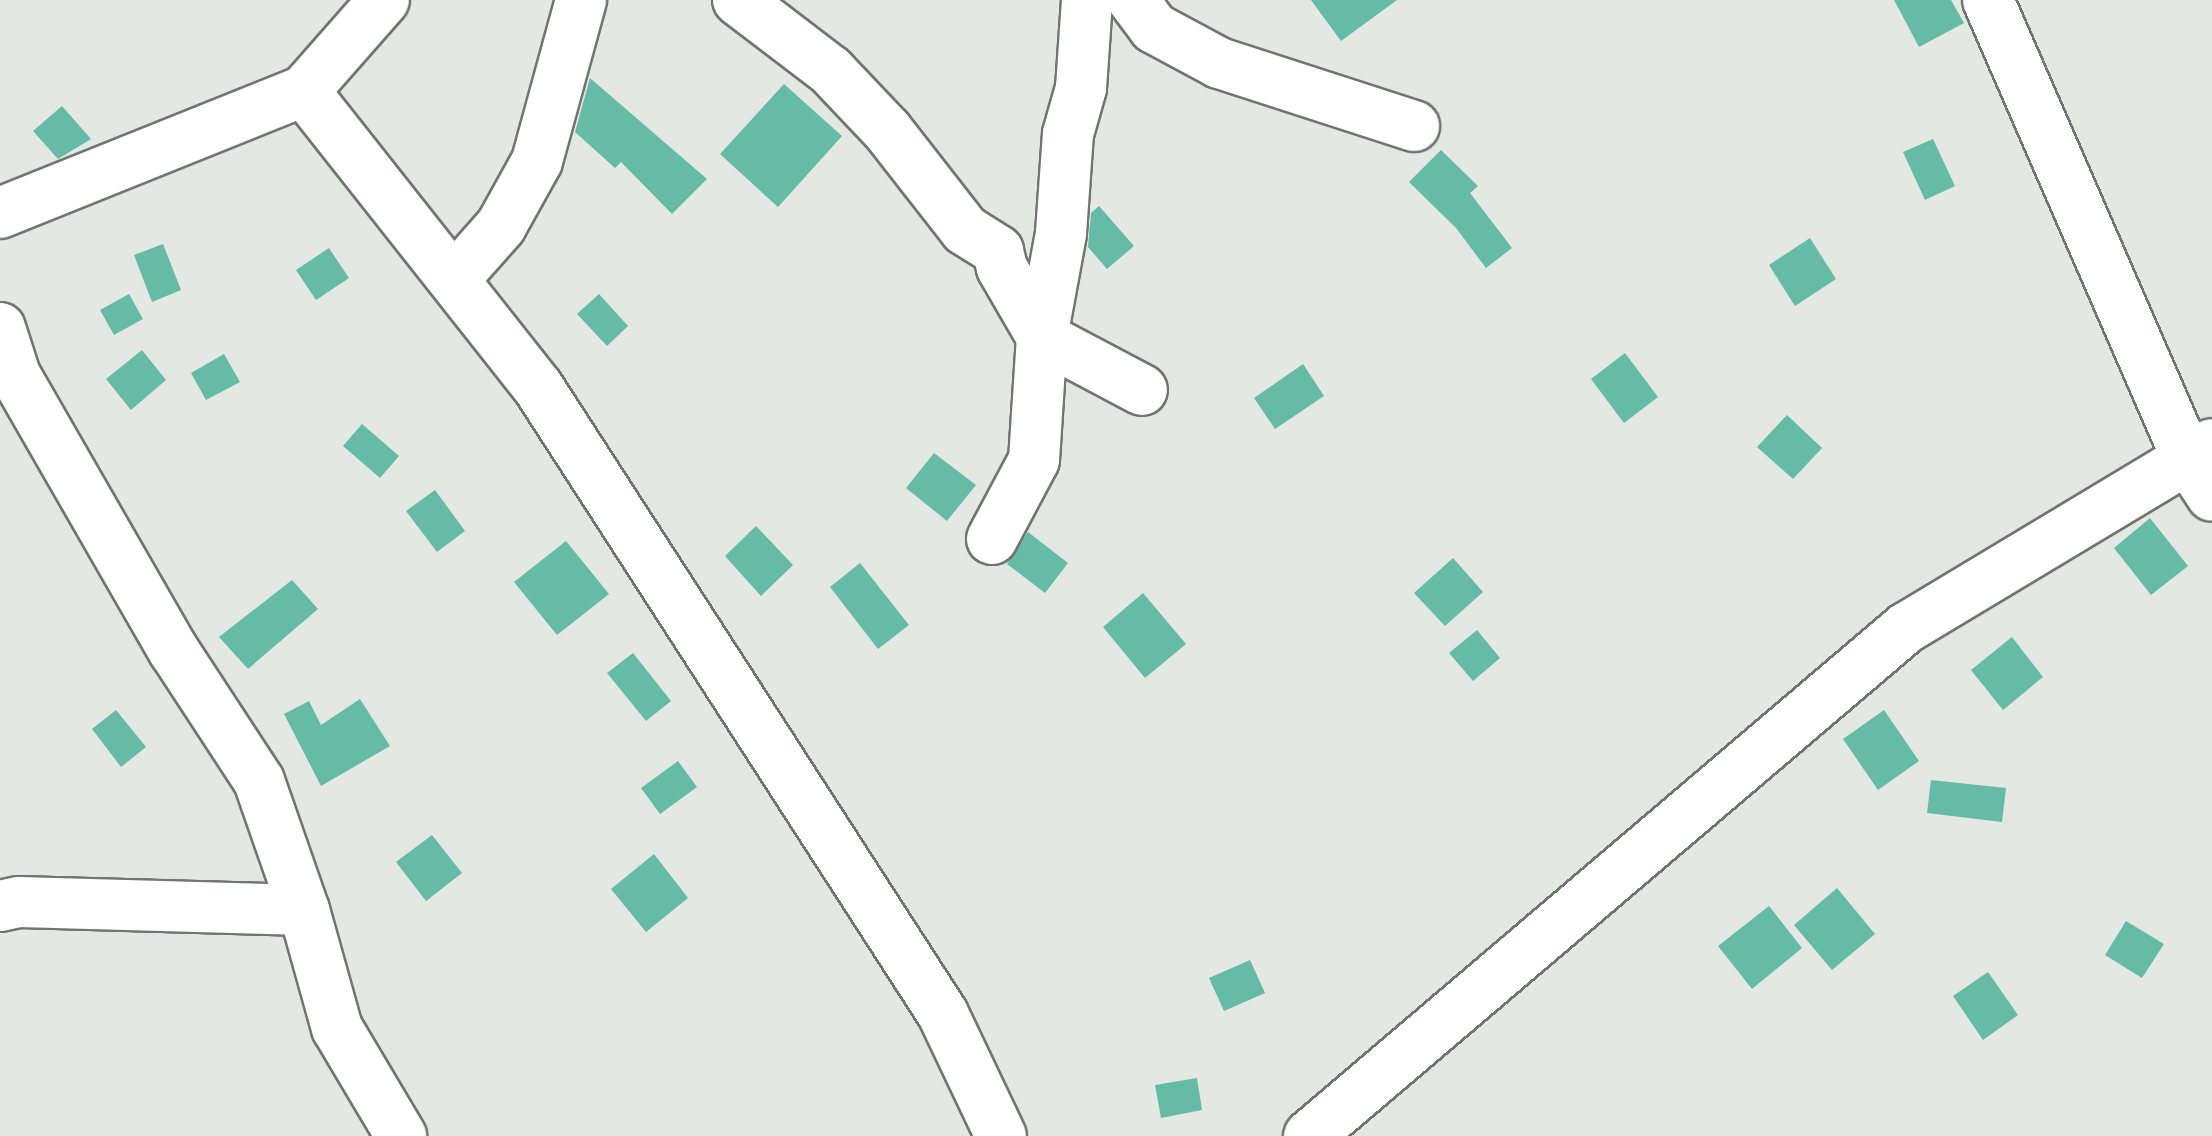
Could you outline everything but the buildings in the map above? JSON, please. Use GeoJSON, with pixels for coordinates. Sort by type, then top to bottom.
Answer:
{"type":"FeatureCollection","features":[{"type":"Feature","properties":{"kind":"street"},"geometry":{"type":"LineString","coordinates":[[0,212],[304,90],[384,0]]}},
{"type":"Feature","properties":{"kind":"street"},"geometry":{"type":"LineString","coordinates":[[455,278],[500,226],[537,161],[580,0]]}},
{"type":"Feature","properties":{"kind":"street"},"geometry":{"type":"LineString","coordinates":[[738,0],[830,70],[888,130],[966,230],[998,251],[1002,268],[1042,338],[1142,390]]}},
{"type":"Feature","properties":{"kind":"street"},"geometry":{"type":"LineString","coordinates":[[992,539],[1034,460],[1042,338],[1060,233],[1068,134],[1080,88],[1087,0]]}},
{"type":"Feature","properties":{"kind":"street"},"geometry":{"type":"LineString","coordinates":[[1133,0],[1154,28],[1219,63],[1414,126]]}},
{"type":"Feature","properties":{"kind":"street"},"geometry":{"type":"LineString","coordinates":[[1309,1136],[1906,628],[2204,466],[1988,0]]}},
{"type":"Feature","properties":{"kind":"street"},"geometry":{"type":"LineString","coordinates":[[304,90],[538,387],[943,1014],[1001,1136]]}},
{"type":"Feature","properties":{"kind":"street"},"geometry":{"type":"LineString","coordinates":[[0,328],[15,375],[174,651],[259,781],[304,910],[337,1028],[401,1136]]}},
{"type":"Feature","properties":{"kind":"street"},"geometry":{"type":"LineString","coordinates":[[0,906],[19,902],[304,910]]}}]}
